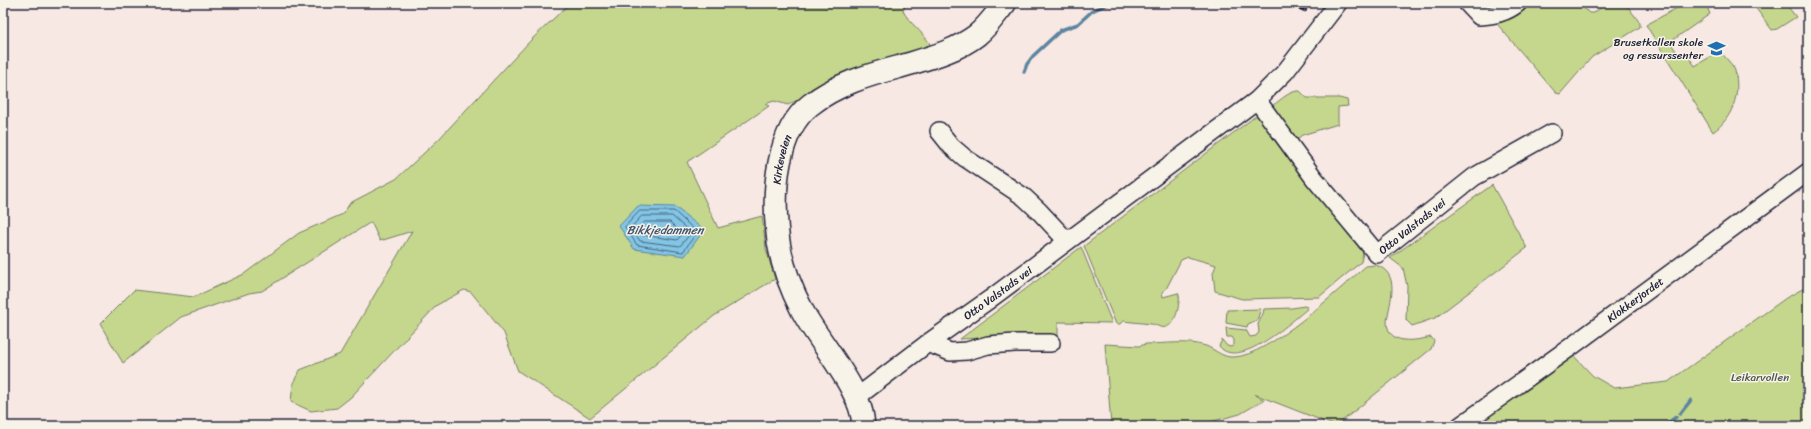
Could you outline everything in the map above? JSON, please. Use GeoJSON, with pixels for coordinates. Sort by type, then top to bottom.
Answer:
{"type":"FeatureCollection","features":[{"type":"Feature","properties":{"kind":"main road","name":"Kirkeveien"},"geometry":{"type":"LineString","coordinates":[[863,426],[857,397],[802,309],[783,262],[777,229],[775,198],[782,150],[792,126],[810,105],[835,89],[930,58],[969,40],[985,28],[1005,3]]}},
{"type":"Feature","properties":{"kind":"street","name":"Otto Valstads vei"},"geometry":{"type":"LineString","coordinates":[[857,397],[1257,100],[1285,72],[1338,3]]}},
{"type":"Feature","properties":{"kind":"street"},"geometry":{"type":"LineString","coordinates":[[1467,3],[1479,16],[1494,15],[1509,10],[1518,3]]}},
{"type":"Feature","properties":{"kind":"street","name":"Otto Valstads vei"},"geometry":{"type":"LineString","coordinates":[[1257,100],[1314,178],[1377,254],[1474,177],[1552,133]]}},
{"type":"Feature","properties":{"kind":"street"},"geometry":{"type":"LineString","coordinates":[[939,130],[951,146],[965,158],[1029,201],[1067,241]]}},
{"type":"Feature","properties":{"kind":"street","name":"Klokkerjordet"},"geometry":{"type":"LineString","coordinates":[[1460,426],[1572,346],[1808,172]]}},
{"type":"Feature","properties":{"kind":"street"},"geometry":{"type":"LineString","coordinates":[[928,343],[950,352],[967,351],[988,345],[1051,343]]}},
{"type":"Feature","properties":{"kind":"green space"},"geometry":{"type":"Polygon","coordinates":[[[570,3],[906,3],[903,11],[930,44],[925,50],[830,83],[788,105],[774,101],[765,104],[769,106],[687,162],[718,228],[762,216],[766,249],[775,279],[714,316],[590,418],[518,371],[504,333],[471,292],[464,290],[437,305],[351,397],[337,408],[311,411],[291,402],[293,383],[300,370],[340,354],[412,231],[380,241],[371,222],[262,291],[249,293],[181,317],[123,363],[100,324],[134,290],[194,297],[244,274],[299,233],[343,214],[350,203],[396,179],[438,140],[531,40],[570,3]]]}},
{"type":"Feature","properties":{"kind":"green space"},"geometry":{"type":"Polygon","coordinates":[[[1522,3],[1579,3],[1589,13],[1594,13],[1607,3],[1625,3],[1640,23],[1640,27],[1592,57],[1560,94],[1556,93],[1492,18],[1522,3]]]}},
{"type":"Feature","properties":{"kind":"green space"},"geometry":{"type":"Polygon","coordinates":[[[1686,3],[1712,3],[1707,7],[1710,14],[1670,42],[1680,57],[1686,53],[1695,66],[1720,51],[1733,66],[1737,80],[1736,97],[1730,113],[1720,127],[1713,132],[1646,25],[1686,3]]]}},
{"type":"Feature","properties":{"kind":"green space"},"geometry":{"type":"Polygon","coordinates":[[[1752,3],[1785,3],[1796,17],[1777,29],[1772,30],[1752,3]]]}},
{"type":"Feature","properties":{"kind":"green space"},"geometry":{"type":"Polygon","coordinates":[[[1300,91],[1307,98],[1339,98],[1347,100],[1348,106],[1338,107],[1338,124],[1302,135],[1293,143],[1270,107],[1286,96],[1300,91]]]}},
{"type":"Feature","properties":{"kind":"green space"},"geometry":{"type":"Polygon","coordinates":[[[1261,112],[1363,253],[1361,262],[1319,297],[1242,299],[1215,291],[1213,273],[1216,265],[1188,257],[1181,260],[1166,289],[1162,292],[1163,297],[1178,293],[1179,295],[1178,309],[1170,325],[1167,327],[1160,327],[1152,324],[1123,321],[1120,324],[1116,324],[1084,246],[1261,112]]]}},
{"type":"Feature","properties":{"kind":"green space"},"geometry":{"type":"Polygon","coordinates":[[[1492,185],[1527,248],[1435,318],[1412,326],[1406,320],[1407,286],[1403,268],[1390,258],[1492,185]]]}},
{"type":"Feature","properties":{"kind":"green space"},"geometry":{"type":"Polygon","coordinates":[[[1081,247],[1112,323],[1058,322],[1058,335],[960,339],[1081,247]]]}},
{"type":"Feature","properties":{"kind":"green space"},"geometry":{"type":"Polygon","coordinates":[[[1376,265],[1384,269],[1389,275],[1391,281],[1392,288],[1387,321],[1388,329],[1392,335],[1403,340],[1417,340],[1431,337],[1434,341],[1431,349],[1336,426],[1254,394],[1264,400],[1240,414],[1195,426],[1111,426],[1105,344],[1139,346],[1146,344],[1192,343],[1206,346],[1230,357],[1249,354],[1265,346],[1303,320],[1366,266],[1376,265]]]}},
{"type":"Feature","properties":{"kind":"green space","name":"Leikarvollen"},"geometry":{"type":"Polygon","coordinates":[[[1808,286],[1808,426],[1469,426],[1571,353],[1593,376],[1614,388],[1668,382],[1786,298],[1808,286]]]}},
{"type":"Feature","properties":{"kind":"green space"},"geometry":{"type":"Polygon","coordinates":[[[1307,307],[1307,309],[1289,324],[1264,342],[1251,349],[1239,353],[1228,352],[1219,346],[1222,340],[1227,346],[1231,347],[1234,345],[1234,340],[1232,337],[1227,337],[1226,328],[1246,330],[1250,337],[1256,336],[1259,332],[1258,324],[1264,309],[1307,307]]]}},
{"type":"Feature","properties":{"kind":"green space"},"geometry":{"type":"Polygon","coordinates":[[[1261,309],[1257,320],[1248,324],[1247,327],[1226,323],[1227,310],[1261,309]]]}},
{"type":"Feature","properties":{"kind":"water","name":"Bikkjedammen"},"geometry":{"type":"Polygon","coordinates":[[[638,206],[675,207],[704,230],[685,256],[634,249],[619,226],[638,206]]]}},
{"type":"Feature","properties":{"kind":"waterway"},"geometry":{"type":"LineString","coordinates":[[1024,72],[1027,64],[1033,56],[1061,30],[1078,24],[1092,11],[1110,3]]}},
{"type":"Feature","properties":{"kind":"waterway"},"geometry":{"type":"LineString","coordinates":[[1680,414],[1691,400]]}},
{"type":"Feature","properties":{"kind":"waterway"},"geometry":{"type":"LineString","coordinates":[[1664,426],[1676,417]]}},
{"type":"Feature","properties":{"kind":"railway"},"geometry":{"type":"LineString","coordinates":[[1288,3],[1305,10]]}},
{"type":"Feature","properties":{"kind":"place","name":"Brusetkollen skole og ressurssenter"},"geometry":{"type":"Point","coordinates":[1716,48]}}]}
